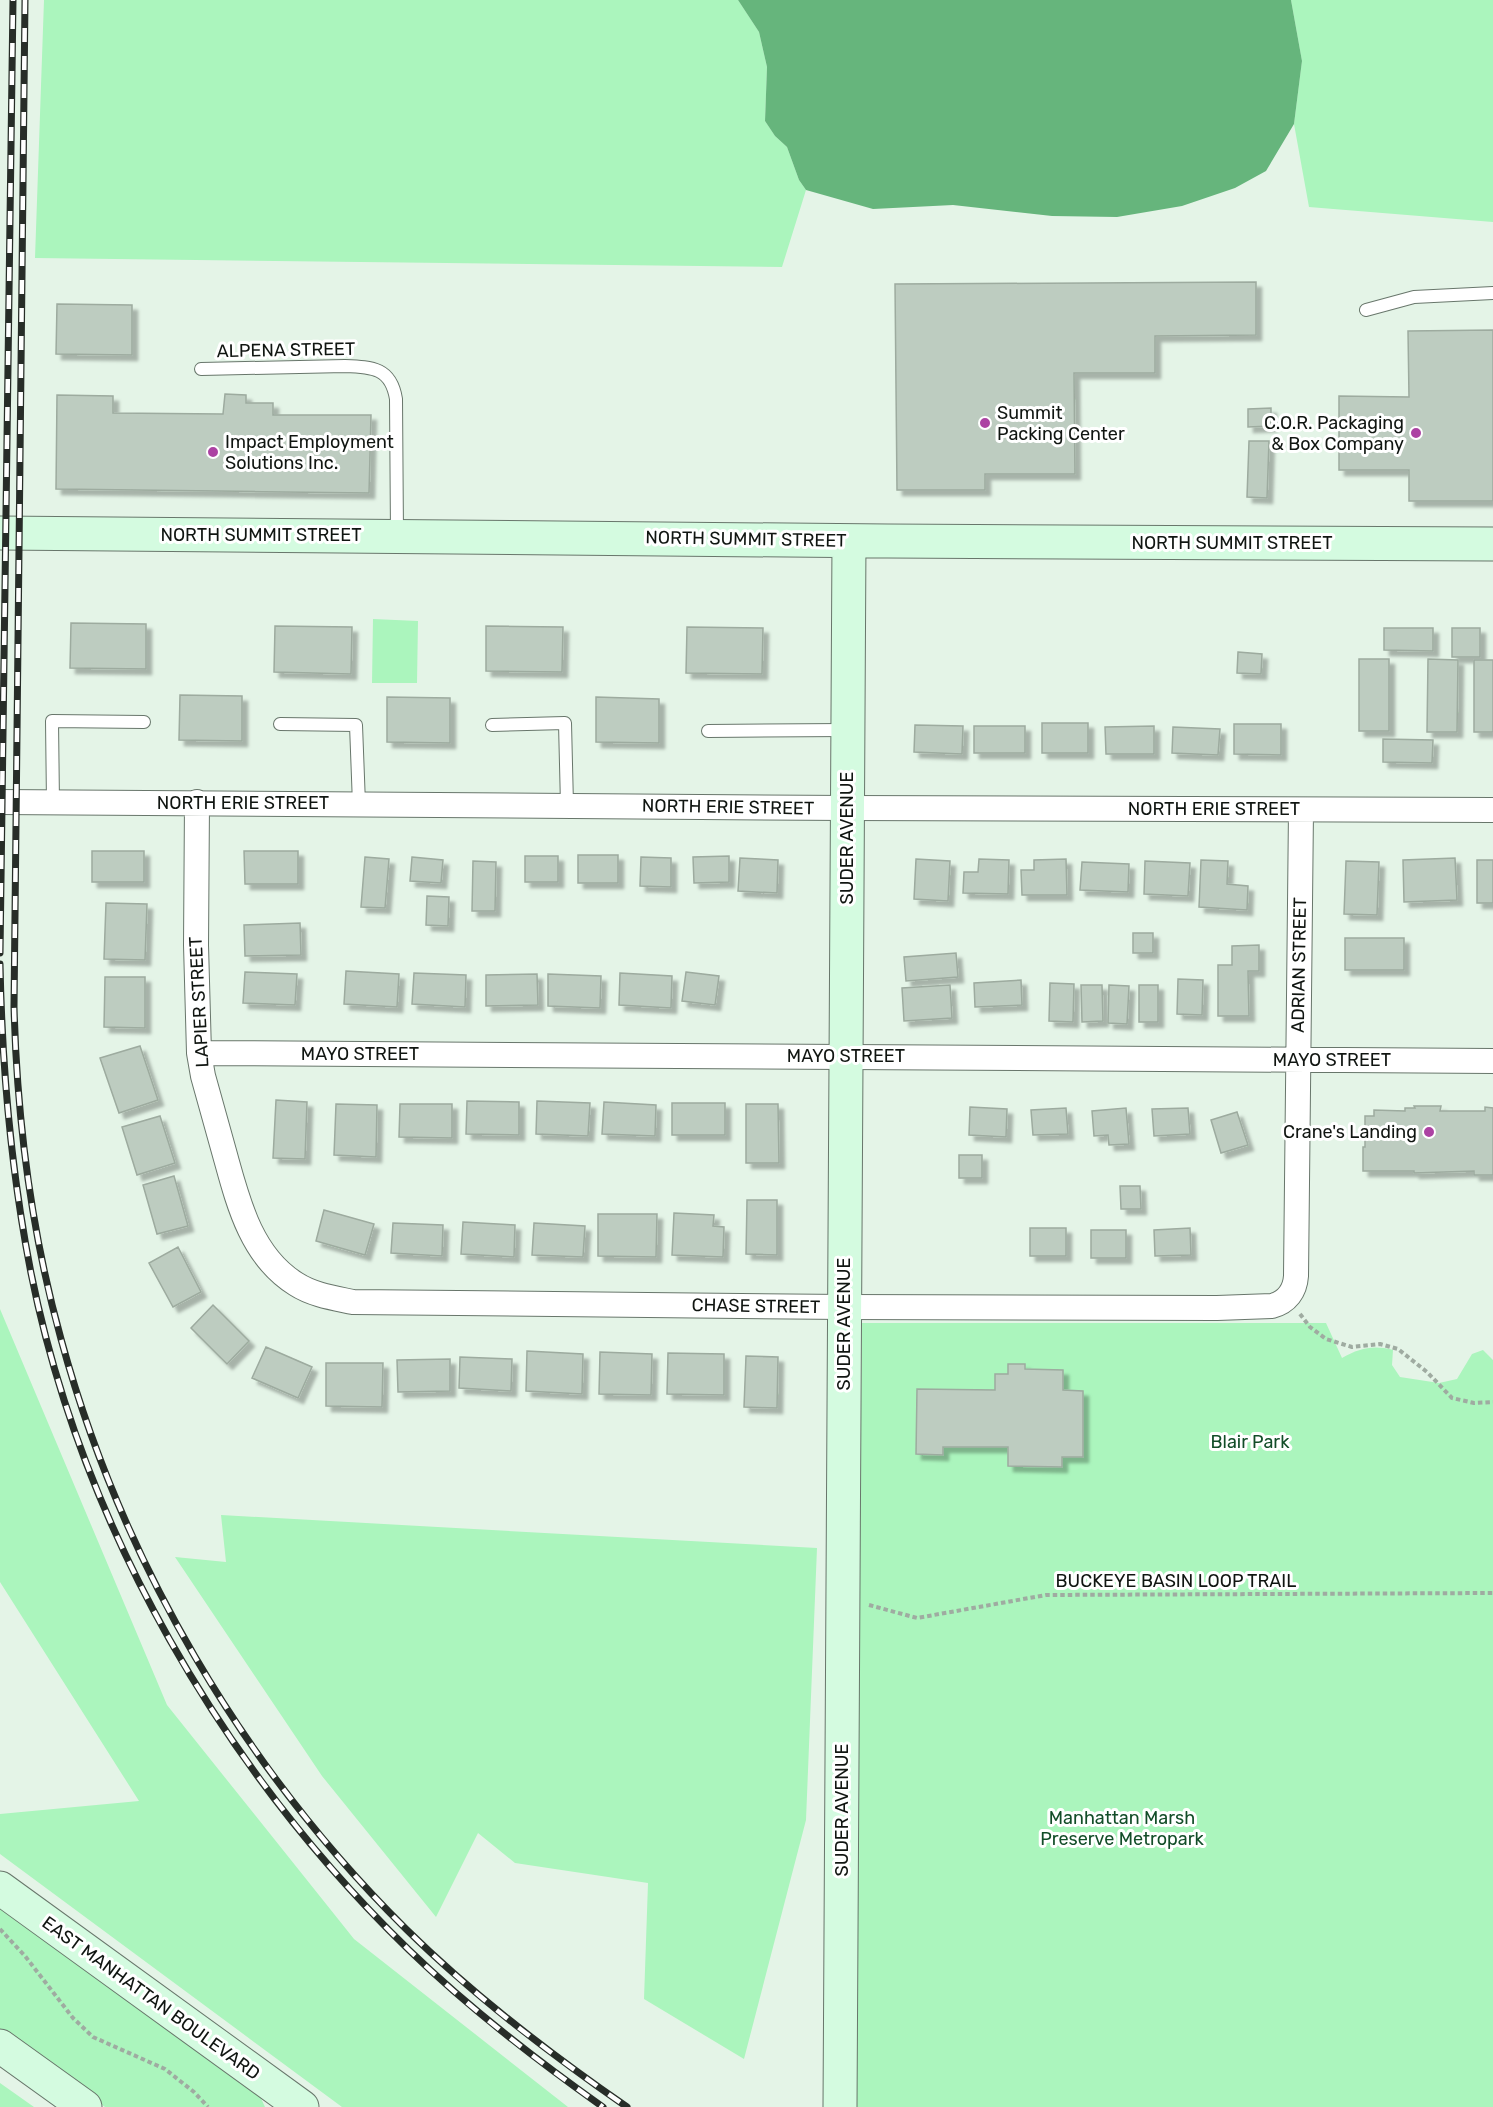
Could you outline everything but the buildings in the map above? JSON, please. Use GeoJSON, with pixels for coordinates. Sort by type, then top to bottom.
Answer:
{"type":"FeatureCollection","features":[{"type":"Feature","properties":{"kind":"street","name":"NORTH SUMMIT STREET"},"geometry":{"type":"LineString","coordinates":[[0,533],[1493,544]]}},
{"type":"Feature","properties":{"kind":"street","name":"SUDER AVENUE"},"geometry":{"type":"LineString","coordinates":[[840,2107],[849,541]]}},
{"type":"Feature","properties":{"kind":"street","name":"NORTH ERIE STREET"},"geometry":{"type":"LineString","coordinates":[[0,802],[1493,810]]}},
{"type":"Feature","properties":{"kind":"street","name":"LAPIER STREET"},"geometry":{"type":"LineString","coordinates":[[197,802],[196,945],[199,1053],[203,1076],[241,1211],[262,1251],[296,1284]]}},
{"type":"Feature","properties":{"kind":"street","name":"ADRIAN STREET"},"geometry":{"type":"LineString","coordinates":[[1288,1298],[1296,1276],[1301,810]]}},
{"type":"Feature","properties":{"kind":"street","name":"MAYO STREET"},"geometry":{"type":"LineString","coordinates":[[199,1053],[1493,1061]]}},
{"type":"Feature","properties":{"kind":"street","name":"CHASE STREET"},"geometry":{"type":"LineString","coordinates":[[296,1284],[326,1297],[353,1302],[844,1307],[1228,1307],[1272,1306],[1288,1298]]}},
{"type":"Feature","properties":{"kind":"street","name":"EAST MANHATTAN BOULEVARD"},"geometry":{"type":"LineString","coordinates":[[0,1888],[275,2096],[302,2107]]}},
{"type":"Feature","properties":{"kind":"street"},"geometry":{"type":"LineString","coordinates":[[0,2046],[86,2107]]}},
{"type":"Feature","properties":{"kind":"lane"},"geometry":{"type":"LineString","coordinates":[[1366,310],[1414,297],[1493,292]]}},
{"type":"Feature","properties":{"kind":"lane","name":"ALPENA STREET"},"geometry":{"type":"LineString","coordinates":[[201,369],[365,366],[380,371],[392,381],[396,399],[397,536]]}},
{"type":"Feature","properties":{"kind":"lane"},"geometry":{"type":"LineString","coordinates":[[52,803],[52,721],[144,722]]}},
{"type":"Feature","properties":{"kind":"lane"},"geometry":{"type":"LineString","coordinates":[[492,725],[565,723],[567,806]]}},
{"type":"Feature","properties":{"kind":"lane"},"geometry":{"type":"LineString","coordinates":[[280,724],[356,725],[358,804]]}},
{"type":"Feature","properties":{"kind":"lane"},"geometry":{"type":"LineString","coordinates":[[708,731],[848,730]]}},
{"type":"Feature","properties":{"kind":"path"},"geometry":{"type":"LineString","coordinates":[[1288,1298],[1310,1327],[1326,1340],[1352,1347],[1380,1344],[1398,1349],[1427,1372],[1452,1398],[1474,1403],[1493,1402]]}},
{"type":"Feature","properties":{"kind":"path","name":"BUCKEYE BASIN LOOP TRAIL"},"geometry":{"type":"LineString","coordinates":[[863,1603],[917,1618],[1046,1595],[1493,1593]]}},
{"type":"Feature","properties":{"kind":"path"},"geometry":{"type":"LineString","coordinates":[[0,1929],[25,1956],[73,2018],[93,2037],[165,2069],[194,2092],[208,2107]]}},
{"type":"Feature","properties":{"kind":"green space"},"geometry":{"type":"Polygon","coordinates":[[[44,0],[738,0],[759,32],[767,67],[765,121],[775,136],[787,147],[799,180],[806,190],[782,267],[35,258],[44,0]]]}},
{"type":"Feature","properties":{"kind":"green space"},"geometry":{"type":"Polygon","coordinates":[[[1291,0],[1493,0],[1493,222],[1309,207],[1294,124],[1302,61],[1291,0]]]}},
{"type":"Feature","properties":{"kind":"green space"},"geometry":{"type":"Polygon","coordinates":[[[373,619],[418,621],[417,683],[372,683],[373,619]]]}},
{"type":"Feature","properties":{"kind":"green space"},"geometry":{"type":"Polygon","coordinates":[[[0,1309],[167,1705],[354,1939],[568,2107],[342,2107],[0,1854],[0,1814],[139,1801],[0,1582],[0,1309]]]}},
{"type":"Feature","properties":{"kind":"green space","name":"Manhattan Marsh Preserve Metropark"},"geometry":{"type":"Polygon","coordinates":[[[862,1323],[1326,1323],[1342,1358],[1367,1348],[1393,1350],[1392,1365],[1400,1377],[1439,1383],[1457,1379],[1472,1354],[1483,1350],[1493,1360],[1493,2107],[840,2107],[859,1590],[862,1323]]]}},
{"type":"Feature","properties":{"kind":"green space"},"geometry":{"type":"Polygon","coordinates":[[[221,1515],[817,1548],[806,1820],[744,2059],[644,1999],[648,1883],[515,1863],[478,1833],[436,1917],[322,1776],[175,1557],[226,1562],[221,1515]]]}},
{"type":"Feature","properties":{"kind":"green space"},"geometry":{"type":"Polygon","coordinates":[[[0,1901],[259,2094],[265,2107],[105,2107],[0,2031],[0,1901]]]}},
{"type":"Feature","properties":{"kind":"green space"},"geometry":{"type":"Polygon","coordinates":[[[0,2083],[34,2107],[0,2107],[0,2083]]]}},
{"type":"Feature","properties":{"kind":"shaded area"},"geometry":{"type":"Polygon","coordinates":[[[738,0],[1291,0],[1302,61],[1294,124],[1266,171],[1235,188],[1182,206],[1117,217],[1052,216],[953,205],[873,209],[806,190],[799,180],[787,147],[775,136],[765,121],[767,67],[759,32],[738,0]]]}},
{"type":"Feature","properties":{"kind":"railway"},"geometry":{"type":"LineString","coordinates":[[0,953],[13,0]]}},
{"type":"Feature","properties":{"kind":"railway"},"geometry":{"type":"LineString","coordinates":[[25,0],[14,1007],[18,1091],[27,1174],[41,1257],[61,1339],[86,1421],[117,1502],[154,1580],[195,1656],[241,1730],[292,1800],[347,1866],[432,1954],[513,2023],[627,2107]]}},
{"type":"Feature","properties":{"kind":"railway"},"geometry":{"type":"LineString","coordinates":[[0,964],[5,1081],[18,1196],[31,1273],[54,1368],[85,1461],[124,1551],[169,1639],[221,1724],[279,1804],[341,1880],[409,1950],[479,2013],[603,2107]]}},
{"type":"Feature","properties":{"kind":"place","name":"Summit Packing Center"},"geometry":{"type":"Point","coordinates":[985,423]}},
{"type":"Feature","properties":{"kind":"place","name":"C.O.R. Packaging & Box Company"},"geometry":{"type":"Point","coordinates":[1416,433]}},
{"type":"Feature","properties":{"kind":"place","name":"Impact Employment Solutions Inc."},"geometry":{"type":"Point","coordinates":[213,452]}},
{"type":"Feature","properties":{"kind":"place","name":"Crane's Landing"},"geometry":{"type":"Point","coordinates":[1429,1132]}},
{"type":"Feature","properties":{"kind":"park label","name":"Blair Park"},"geometry":{"type":"Point","coordinates":[1250,1442]}}]}
